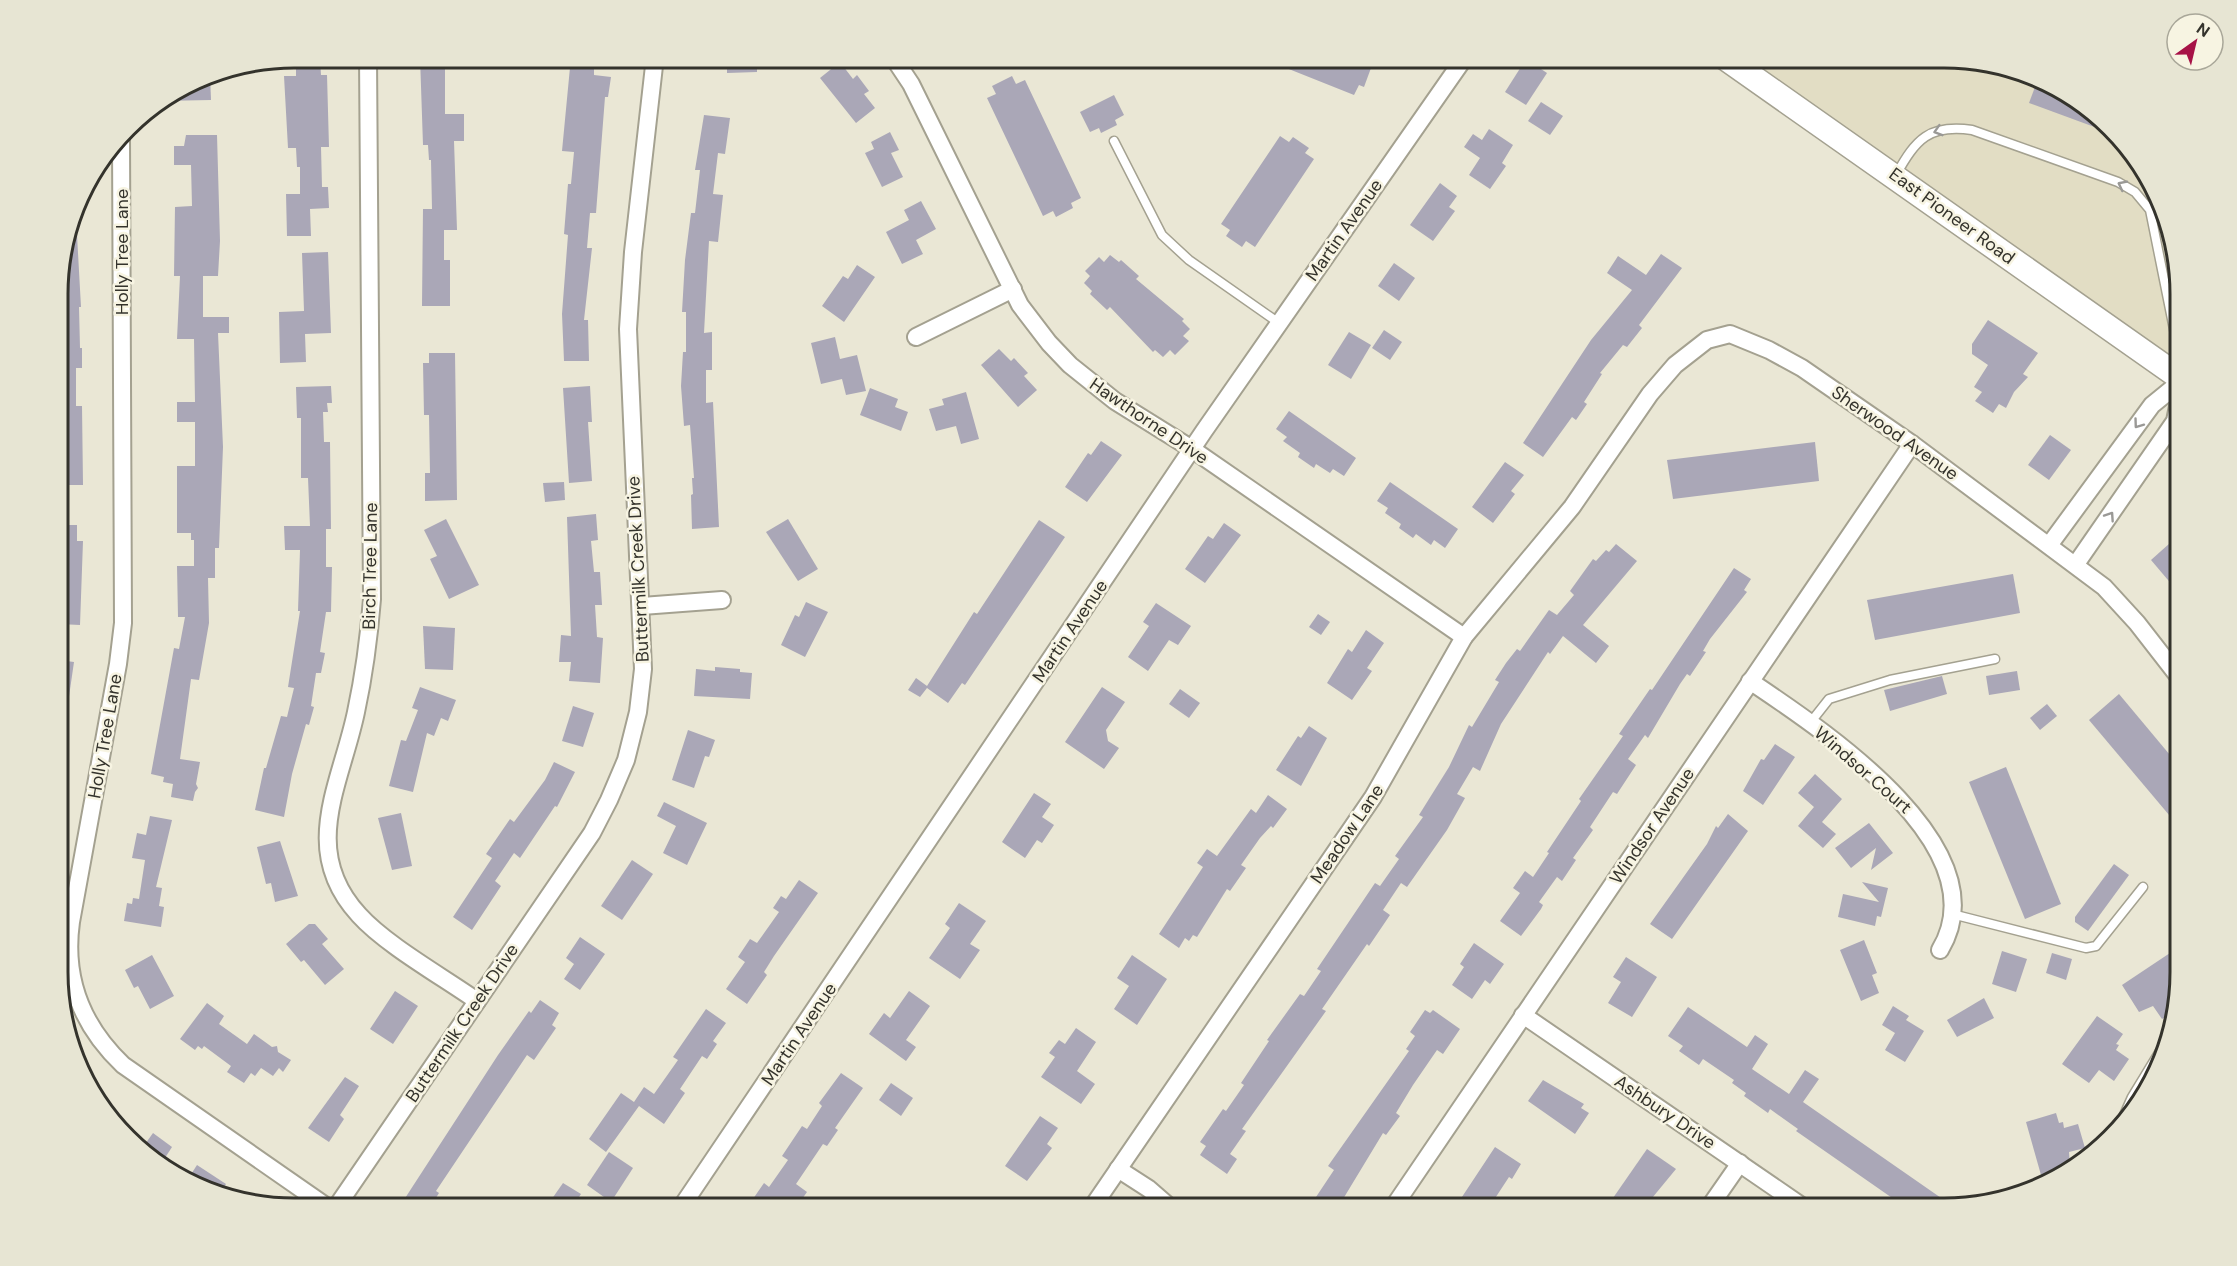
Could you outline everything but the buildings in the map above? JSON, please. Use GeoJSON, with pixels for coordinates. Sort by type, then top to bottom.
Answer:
{"type":"FeatureCollection","features":[{"type":"Feature","properties":{"kind":"main road","name":"East Pioneer Road"},"geometry":{"type":"LineString","coordinates":[[1740,68],[2170,369]]}},
{"type":"Feature","properties":{"kind":"street","name":"Birch Tree Lane"},"geometry":{"type":"LineString","coordinates":[[368,68],[372,599],[363,680],[348,747],[329,808],[327,844],[331,867],[341,890],[364,921],[477,1001]]}},
{"type":"Feature","properties":{"kind":"street","name":"Buttermilk Creek Drive"},"geometry":{"type":"LineString","coordinates":[[343,1198],[592,833],[615,789],[631,742],[639,703],[644,650],[629,406],[628,321],[654,68]]}},
{"type":"Feature","properties":{"kind":"street","name":"Hawthorne Drive"},"geometry":{"type":"LineString","coordinates":[[900,68],[911,84],[1020,304],[1049,343],[1088,381],[1115,401],[1192,449],[1464,637]]}},
{"type":"Feature","properties":{"kind":"street","name":"Martin Avenue"},"geometry":{"type":"LineString","coordinates":[[687,1198],[1192,449],[1456,68]]}},
{"type":"Feature","properties":{"kind":"street","name":"Holly Tree Lane"},"geometry":{"type":"LineString","coordinates":[[121,148],[124,614],[118,664],[71,922],[69,954],[71,975],[78,1001],[89,1025],[104,1046],[123,1065],[314,1198]]}},
{"type":"Feature","properties":{"kind":"street"},"geometry":{"type":"LineString","coordinates":[[916,337],[1013,289]]}},
{"type":"Feature","properties":{"kind":"street","name":"Sherwood Avenue"},"geometry":{"type":"LineString","coordinates":[[1604,460],[1650,394],[1674,365],[1707,340],[1730,334],[1745,338],[1802,368],[2050,544],[2104,587],[2170,664]]}},
{"type":"Feature","properties":{"kind":"street"},"geometry":{"type":"LineString","coordinates":[[2050,544],[2152,405],[2170,391]]}},
{"type":"Feature","properties":{"kind":"street"},"geometry":{"type":"LineString","coordinates":[[2076,564],[2170,427]]}},
{"type":"Feature","properties":{"kind":"street","name":"Windsor Avenue"},"geometry":{"type":"LineString","coordinates":[[1399,1198],[1912,444]]}},
{"type":"Feature","properties":{"kind":"street","name":"Meadow Lane"},"geometry":{"type":"LineString","coordinates":[[1098,1198],[1373,797],[1464,637],[1572,507],[1604,460]]}},
{"type":"Feature","properties":{"kind":"street"},"geometry":{"type":"LineString","coordinates":[[642,606],[722,600]]}},
{"type":"Feature","properties":{"kind":"street","name":"Windsor Court"},"geometry":{"type":"LineString","coordinates":[[1750,681],[1810,723],[1870,771],[1920,821],[1942,863],[1948,885],[1952,914],[1950,933],[1940,950]]}},
{"type":"Feature","properties":{"kind":"street","name":"Ashbury Drive"},"geometry":{"type":"LineString","coordinates":[[1524,1015],[1790,1198]]}},
{"type":"Feature","properties":{"kind":"street"},"geometry":{"type":"LineString","coordinates":[[1716,1198],[1740,1163]]}},
{"type":"Feature","properties":{"kind":"street"},"geometry":{"type":"LineString","coordinates":[[1118,1169],[1159,1198]]}},
{"type":"Feature","properties":{"kind":"lane"},"geometry":{"type":"LineString","coordinates":[[1896,175],[1926,135],[1945,128],[1961,128],[2118,182],[2135,192],[2150,210],[2170,306]]}},
{"type":"Feature","properties":{"kind":"lane"},"geometry":{"type":"LineString","coordinates":[[1114,141],[1162,235],[1189,260],[1279,323]]}},
{"type":"Feature","properties":{"kind":"lane"},"geometry":{"type":"LineString","coordinates":[[1810,723],[1829,699],[1890,680],[1995,659]]}},
{"type":"Feature","properties":{"kind":"lane"},"geometry":{"type":"LineString","coordinates":[[1952,914],[2086,948],[2096,946],[2143,887]]}},
{"type":"Feature","properties":{"kind":"shaded area"},"geometry":{"type":"Polygon","coordinates":[[[1747,68],[1973,69],[2002,75],[2030,85],[2081,114],[2123,156],[2146,194],[2162,235],[2168,264],[2170,294],[2170,371],[1745,71],[1747,68]]]}}]}
